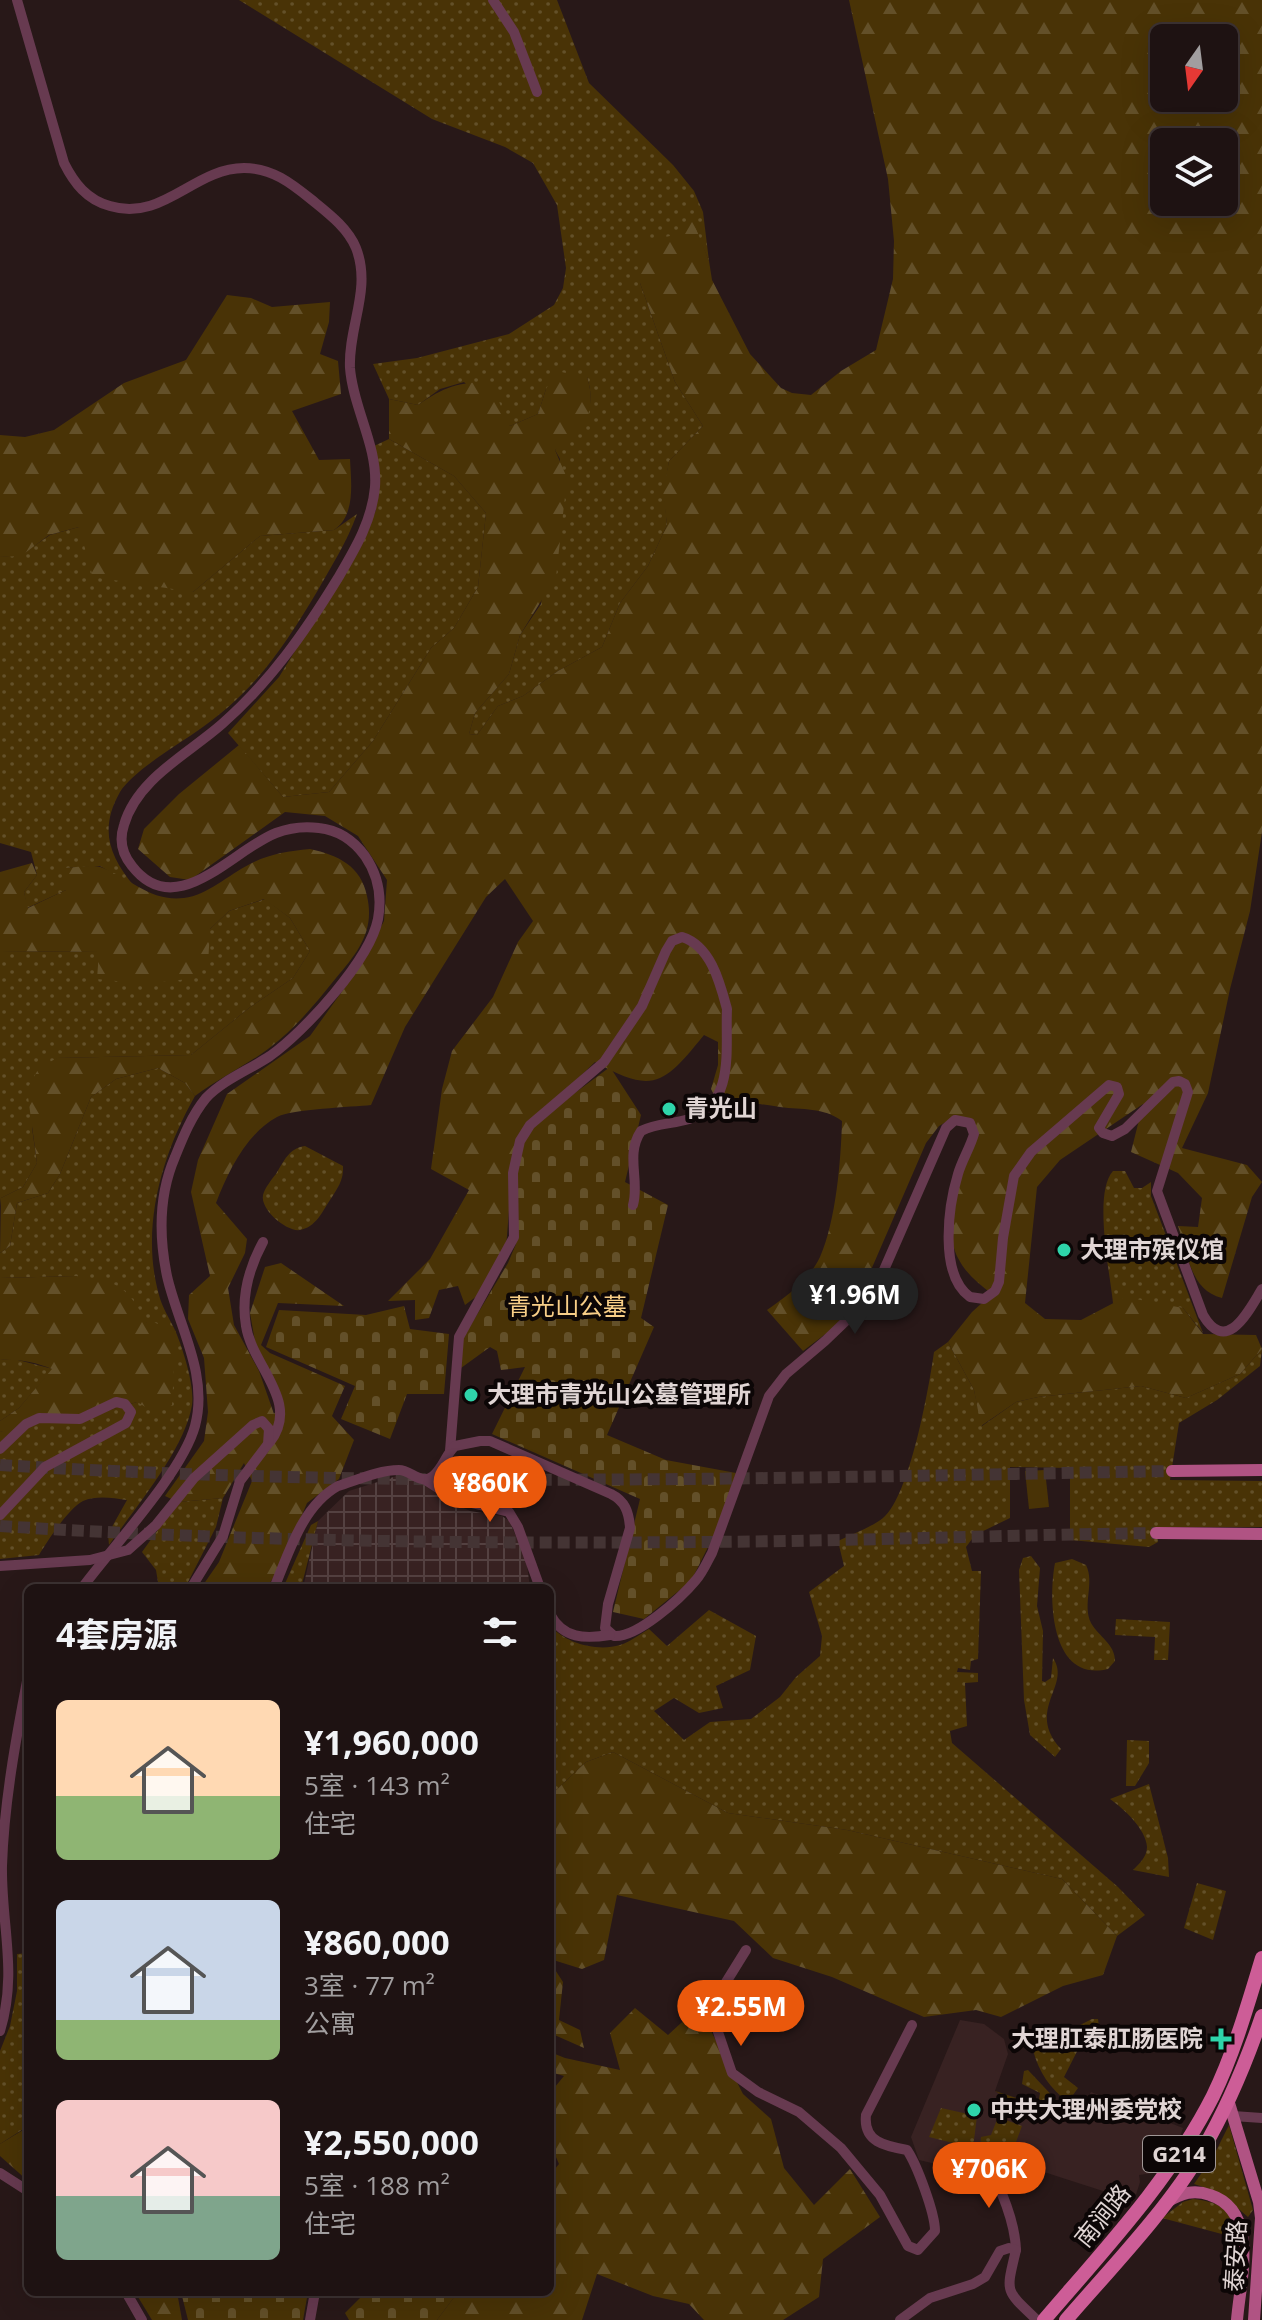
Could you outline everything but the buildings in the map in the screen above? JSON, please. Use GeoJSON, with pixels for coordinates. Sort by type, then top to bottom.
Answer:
{"type":"FeatureCollection","features":[{"type":"Feature","properties":{"kind":"highway","name":"南涧路"},"geometry":{"type":"LineString","coordinates":[[1044,2320],[1148,2196],[1185,2145],[1213,2096],[1225,2067],[1262,1958]]}},
{"type":"Feature","properties":{"kind":"highway","name":"南涧路"},"geometry":{"type":"LineString","coordinates":[[1066,2320],[1162,2206],[1231,2110],[1262,2016]]}},
{"type":"Feature","properties":{"kind":"main road"},"geometry":{"type":"LineString","coordinates":[[1172,1471],[1262,1470]]}},
{"type":"Feature","properties":{"kind":"main road"},"geometry":{"type":"LineString","coordinates":[[1156,1533],[1262,1534]]}},
{"type":"Feature","properties":{"kind":"main road","name":"泰安路"},"geometry":{"type":"LineString","coordinates":[[1231,2110],[1261,2218],[1254,2320]]}},
{"type":"Feature","properties":{"kind":"main road"},"geometry":{"type":"LineString","coordinates":[[1162,2206],[1181,2194],[1203,2193],[1222,2201],[1237,2217],[1243,2241],[1237,2320]]}},
{"type":"Feature","properties":{"kind":"street"},"geometry":{"type":"LineString","coordinates":[[17,0],[64,163],[74,181],[89,196],[115,208],[139,210],[160,204],[206,178],[230,169],[250,168],[273,173],[289,181],[344,229],[357,249],[361,271],[362,294],[350,367],[374,467],[374,493],[365,528],[307,629],[228,718],[149,783],[133,803],[121,835],[126,859],[140,875],[161,886],[176,888],[204,878],[273,834],[302,828],[325,829],[346,838],[363,854],[375,876],[379,894],[378,919],[371,941],[329,999],[284,1046],[207,1097],[192,1119],[171,1166],[162,1206],[164,1255],[167,1276],[194,1363],[199,1399],[190,1440],[176,1464],[85,1584]]}},
{"type":"Feature","properties":{"kind":"street"},"geometry":{"type":"LineString","coordinates":[[493,0],[514,32],[537,92]]}},
{"type":"Feature","properties":{"kind":"street"},"geometry":{"type":"LineString","coordinates":[[450,1451],[459,1337],[514,1237],[513,1173],[520,1141],[530,1125],[604,1062],[642,1006],[666,951],[676,938],[682,937],[696,943],[707,956],[725,1001],[725,1079],[719,1096],[705,1111],[691,1118],[641,1131],[635,1143],[631,1166],[636,1187],[633,1205]]}},
{"type":"Feature","properties":{"kind":"street"},"geometry":{"type":"LineString","coordinates":[[554,1622],[566,1633],[593,1638],[632,1634],[677,1599],[700,1575],[712,1553],[769,1396],[786,1374],[873,1295],[950,1122],[958,1119],[970,1123],[974,1134],[958,1173],[949,1226],[952,1270],[958,1286],[970,1297],[984,1299],[998,1285],[1014,1176],[1031,1152],[1109,1085],[1117,1087],[1119,1094],[1099,1128],[1112,1136],[1125,1129],[1178,1080],[1185,1084],[1188,1092],[1161,1175],[1158,1197],[1203,1315],[1214,1329],[1231,1330],[1241,1321],[1262,1289]]}},
{"type":"Feature","properties":{"kind":"street"},"geometry":{"type":"LineString","coordinates":[[193,1584],[225,1533],[240,1481],[268,1444],[278,1424],[280,1403],[253,1351],[245,1318],[246,1285],[263,1242]]}},
{"type":"Feature","properties":{"kind":"street"},"geometry":{"type":"LineString","coordinates":[[0,1449],[35,1419],[80,1419],[116,1402],[125,1404],[131,1412],[126,1423],[45,1467],[0,1515]]}},
{"type":"Feature","properties":{"kind":"street"},"geometry":{"type":"LineString","coordinates":[[0,1566],[79,1561],[121,1553],[143,1539],[194,1478],[257,1421],[265,1422],[269,1429],[268,1444]]}},
{"type":"Feature","properties":{"kind":"street"},"geometry":{"type":"LineString","coordinates":[[424,1479],[435,1475],[450,1451],[462,1443],[494,1442],[623,1502],[630,1528],[606,1614],[605,1628],[610,1635]]}},
{"type":"Feature","properties":{"kind":"street"},"geometry":{"type":"LineString","coordinates":[[276,1584],[302,1524],[330,1491],[395,1470],[424,1479],[455,1499],[509,1512],[518,1527],[539,1584]]}},
{"type":"Feature","properties":{"kind":"street"},"geometry":{"type":"LineString","coordinates":[[150,1500],[167,1512]]}},
{"type":"Feature","properties":{"kind":"street"},"geometry":{"type":"LineString","coordinates":[[0,2031],[10,1976],[2,1871],[4,1837],[24,1698]]}},
{"type":"Feature","properties":{"kind":"street"},"geometry":{"type":"LineString","coordinates":[[746,1950],[715,2000],[718,2032],[732,2073],[758,2092],[799,2112],[841,2148],[880,2195],[908,2246],[918,2250],[935,2231],[935,2218],[918,2179],[914,2161],[907,2150],[883,2146],[870,2138],[865,2125],[866,2115],[912,2025]]}},
{"type":"Feature","properties":{"kind":"street"},"geometry":{"type":"LineString","coordinates":[[1231,2110],[1262,2118]]}},
{"type":"Feature","properties":{"kind":"street"},"geometry":{"type":"LineString","coordinates":[[988,2163],[1016,2236],[1008,2284],[1017,2302],[1037,2320]]}},
{"type":"Feature","properties":{"kind":"street"},"geometry":{"type":"LineString","coordinates":[[0,2173],[24,2188]]}},
{"type":"Feature","properties":{"kind":"street"},"geometry":{"type":"LineString","coordinates":[[900,2320],[930,2298],[985,2277],[1000,2251],[1009,2248],[1016,2250]]}},
{"type":"Feature","properties":{"kind":"street"},"geometry":{"type":"LineString","coordinates":[[128,2296],[142,2320]]}},
{"type":"Feature","properties":{"kind":"street"},"geometry":{"type":"LineString","coordinates":[[310,2320],[314,2296]]}},
{"type":"Feature","properties":{"kind":"shaded area"},"geometry":{"type":"Polygon","coordinates":[[[400,1475],[430,1486],[445,1499],[470,1511],[502,1516],[509,1521],[526,1558],[529,1584],[304,1584],[318,1521],[349,1491],[400,1475]]]}},
{"type":"Feature","properties":{"kind":"shaded area","name":"中共大理州委党校"},"geometry":{"type":"Polygon","coordinates":[[[960,2020],[984,2024],[1004,2039],[1008,2054],[995,2091],[1046,2122],[1051,2112],[1059,2107],[1082,2108],[1091,2092],[1183,2128],[1174,2154],[1153,2173],[1139,2175],[1134,2201],[991,2155],[974,2173],[919,2160],[911,2137],[960,2020]]]}},
{"type":"Feature","properties":{"kind":"green space"},"geometry":{"type":"Polygon","coordinates":[[[239,0],[557,0],[589,83],[673,165],[694,191],[703,212],[709,261],[692,222],[640,283],[675,382],[703,426],[669,461],[664,492],[667,525],[648,566],[620,603],[602,647],[558,671],[523,696],[498,706],[477,735],[469,734],[475,713],[509,674],[520,635],[541,604],[560,459],[555,450],[579,425],[588,410],[590,390],[587,377],[546,389],[538,414],[510,426],[464,382],[440,389],[418,405],[389,399],[373,364],[417,358],[509,334],[554,305],[563,288],[566,268],[557,205],[533,163],[505,147],[432,119],[239,0]]]}},
{"type":"Feature","properties":{"kind":"green space"},"geometry":{"type":"Polygon","coordinates":[[[849,0],[1262,0],[1262,832],[1250,911],[1208,1093],[1182,1148],[1247,1165],[1262,1182],[1252,1197],[1222,1298],[1211,1294],[1192,1270],[1178,1226],[1198,1227],[1202,1198],[1178,1173],[1131,1152],[1143,1104],[1060,1160],[1037,1187],[1025,1303],[1045,1319],[1081,1320],[1125,1297],[1183,1308],[1203,1334],[1256,1335],[1262,1349],[1240,1374],[1186,1398],[1141,1386],[1038,1397],[1016,1402],[981,1426],[974,1390],[948,1342],[972,1312],[992,1294],[965,1269],[953,1244],[956,1194],[977,1131],[956,1116],[939,1126],[926,1143],[858,1300],[832,1329],[803,1351],[767,1310],[804,1280],[820,1257],[834,1208],[842,1121],[828,1113],[812,1110],[716,1099],[711,1089],[718,1065],[718,1042],[704,1035],[678,1065],[657,1079],[631,1079],[595,1062],[568,1088],[512,1172],[506,1248],[481,1293],[465,1305],[458,1286],[439,1290],[429,1318],[415,1320],[415,1300],[388,1301],[430,1259],[469,1190],[431,1169],[442,1089],[452,1051],[493,997],[518,942],[533,921],[505,879],[486,897],[405,1027],[371,1105],[308,1110],[277,1117],[247,1144],[221,1191],[216,1203],[247,1239],[245,1253],[228,1288],[234,1325],[259,1371],[274,1414],[283,1402],[256,1347],[250,1313],[265,1267],[281,1263],[344,1306],[278,1303],[261,1345],[270,1353],[345,1386],[332,1416],[354,1440],[339,1479],[307,1503],[279,1570],[269,1584],[204,1584],[219,1562],[252,1481],[244,1463],[223,1498],[178,1502],[165,1496],[204,1441],[208,1412],[204,1358],[188,1319],[189,1295],[210,1276],[191,1192],[198,1160],[227,1094],[310,1036],[361,965],[384,921],[387,880],[358,836],[325,816],[285,812],[190,880],[170,877],[138,849],[144,829],[179,794],[239,745],[283,797],[329,792],[373,741],[431,648],[454,628],[478,587],[486,513],[454,476],[389,439],[389,399],[418,405],[452,387],[490,382],[510,426],[538,414],[556,371],[587,377],[591,400],[586,420],[574,436],[555,450],[567,478],[556,577],[520,635],[509,674],[475,713],[469,734],[477,735],[498,706],[523,696],[558,671],[602,647],[620,603],[648,566],[667,525],[663,492],[669,461],[703,426],[675,382],[640,283],[637,243],[670,236],[693,221],[709,261],[712,280],[750,354],[781,388],[792,393],[811,395],[841,371],[876,350],[893,279],[894,241],[888,179],[849,0]]]}},
{"type":"Feature","properties":{"kind":"green space"},"geometry":{"type":"Polygon","coordinates":[[[227,295],[251,298],[272,307],[330,302],[329,322],[320,354],[338,361],[341,394],[292,411],[319,460],[350,459],[351,498],[341,524],[334,530],[260,536],[193,592],[93,577],[79,527],[49,535],[21,556],[0,557],[0,435],[25,437],[54,430],[124,383],[186,360],[227,295]]]}},
{"type":"Feature","properties":{"kind":"green space"},"geometry":{"type":"Polygon","coordinates":[[[389,439],[454,476],[486,513],[478,587],[454,628],[431,648],[373,741],[329,792],[283,797],[228,733],[279,677],[365,537],[376,510],[374,446],[389,439]]]}},
{"type":"Feature","properties":{"kind":"green space"},"geometry":{"type":"Polygon","coordinates":[[[357,514],[307,609],[258,677],[228,707],[137,773],[120,792],[110,818],[110,842],[118,864],[134,886],[100,866],[66,868],[66,890],[27,908],[24,892],[37,875],[31,852],[0,843],[0,557],[21,555],[50,535],[79,527],[193,592],[260,536],[334,530],[357,514]]]}},
{"type":"Feature","properties":{"kind":"green space"},"geometry":{"type":"Polygon","coordinates":[[[310,849],[347,864],[364,886],[369,920],[363,940],[351,959],[304,1016],[278,1041],[195,1096],[185,1083],[158,1068],[116,1079],[91,1097],[60,1174],[48,1193],[17,1203],[10,1246],[0,1253],[1,1198],[23,1187],[37,1163],[27,1089],[39,1068],[57,1058],[191,1055],[249,1008],[293,978],[310,951],[290,918],[264,899],[229,911],[210,929],[208,965],[188,979],[145,984],[97,979],[99,952],[0,951],[0,872],[32,863],[37,875],[24,892],[28,908],[66,890],[66,868],[86,866],[103,868],[161,897],[184,898],[210,889],[264,858],[310,849]]]}},
{"type":"Feature","properties":{"kind":"green space"},"geometry":{"type":"Polygon","coordinates":[[[265,899],[290,918],[310,951],[293,978],[249,1008],[191,1055],[57,1058],[32,1128],[37,1163],[23,1187],[1,1198],[0,1206],[0,951],[100,952],[210,929],[229,911],[265,899]]]}},
{"type":"Feature","properties":{"kind":"green space","name":"青光山公墓"},"geometry":{"type":"Polygon","coordinates":[[[610,1067],[641,1115],[625,1182],[668,1205],[641,1318],[654,1327],[607,1435],[666,1460],[736,1473],[715,1533],[691,1581],[644,1619],[613,1612],[640,1499],[492,1434],[525,1367],[501,1370],[497,1351],[490,1347],[461,1368],[463,1338],[516,1244],[513,1184],[522,1146],[537,1121],[610,1067]]]}},
{"type":"Feature","properties":{"kind":"green space"},"geometry":{"type":"Polygon","coordinates":[[[158,1068],[185,1083],[195,1096],[164,1167],[153,1218],[152,1244],[159,1295],[177,1335],[190,1377],[192,1405],[187,1422],[158,1478],[109,1545],[108,1534],[127,1500],[94,1498],[83,1501],[71,1511],[39,1555],[0,1559],[0,1431],[9,1433],[36,1414],[93,1415],[137,1402],[172,1364],[175,1331],[147,1323],[76,1276],[0,1278],[0,1253],[10,1246],[17,1203],[48,1193],[60,1174],[91,1097],[116,1079],[158,1068]]]}},
{"type":"Feature","properties":{"kind":"green space"},"geometry":{"type":"Polygon","coordinates":[[[305,1146],[343,1166],[343,1171],[337,1188],[318,1218],[310,1226],[295,1230],[270,1213],[263,1195],[288,1156],[295,1149],[305,1146]]]}},
{"type":"Feature","properties":{"kind":"green space"},"geometry":{"type":"Polygon","coordinates":[[[1113,1171],[1125,1171],[1134,1188],[1142,1188],[1151,1182],[1151,1196],[1203,1333],[1183,1308],[1113,1303],[1103,1215],[1107,1182],[1113,1171]]]}},
{"type":"Feature","properties":{"kind":"green space"},"geometry":{"type":"Polygon","coordinates":[[[76,1276],[112,1283],[133,1300],[147,1323],[153,1322],[176,1331],[172,1405],[154,1412],[137,1402],[93,1415],[36,1414],[9,1434],[0,1431],[0,1421],[19,1408],[52,1369],[39,1364],[0,1360],[0,1278],[76,1276]]]}},
{"type":"Feature","properties":{"kind":"green space"},"geometry":{"type":"Polygon","coordinates":[[[404,1306],[410,1329],[449,1334],[444,1394],[407,1394],[390,1439],[341,1419],[355,1386],[266,1347],[279,1310],[366,1315],[404,1306]]]}},
{"type":"Feature","properties":{"kind":"green space"},"geometry":{"type":"Polygon","coordinates":[[[948,1342],[974,1390],[982,1426],[1016,1402],[1038,1397],[1141,1386],[1186,1398],[1240,1374],[1262,1349],[1260,1366],[1217,1400],[1179,1423],[1170,1480],[1262,1481],[1262,1527],[1156,1527],[1158,1542],[1149,1547],[1070,1540],[1070,1468],[1010,1467],[1010,1518],[975,1535],[966,1547],[972,1571],[981,1571],[978,1659],[971,1661],[970,1670],[958,1668],[957,1672],[978,1673],[978,1682],[965,1683],[967,1726],[950,1731],[952,1743],[1118,1887],[1145,1915],[1117,1936],[1062,1879],[847,1830],[728,1813],[613,1752],[586,1762],[554,1792],[554,1629],[572,1641],[611,1647],[649,1629],[667,1646],[709,1610],[756,1636],[750,1670],[716,1686],[723,1708],[699,1713],[674,1698],[654,1711],[684,1740],[710,1722],[751,1719],[780,1697],[796,1677],[820,1656],[822,1636],[809,1592],[844,1566],[838,1541],[878,1522],[893,1506],[917,1440],[934,1352],[948,1342]]]}},
{"type":"Feature","properties":{"kind":"green space"},"geometry":{"type":"Polygon","coordinates":[[[14,1359],[53,1369],[19,1408],[0,1421],[0,1360],[14,1359]]]}},
{"type":"Feature","properties":{"kind":"green space"},"geometry":{"type":"Polygon","coordinates":[[[1045,1470],[1049,1507],[1029,1509],[1025,1471],[1045,1470]]]}},
{"type":"Feature","properties":{"kind":"green space"},"geometry":{"type":"Polygon","coordinates":[[[223,1498],[216,1527],[187,1584],[158,1584],[156,1570],[142,1552],[178,1502],[223,1498]]]}},
{"type":"Feature","properties":{"kind":"green space"},"geometry":{"type":"Polygon","coordinates":[[[318,1521],[302,1584],[285,1584],[311,1525],[318,1521]]]}},
{"type":"Feature","properties":{"kind":"green space"},"geometry":{"type":"Polygon","coordinates":[[[1031,1556],[1040,1568],[1037,1606],[1043,1631],[1042,1681],[1051,1678],[1053,1658],[1057,1668],[1047,1722],[1051,1735],[1061,1749],[1055,1757],[1030,1735],[1024,1700],[1019,1570],[1023,1558],[1031,1556]]]}},
{"type":"Feature","properties":{"kind":"green space"},"geometry":{"type":"Polygon","coordinates":[[[1072,1559],[1086,1565],[1091,1623],[1110,1645],[1114,1655],[1115,1661],[1108,1669],[1089,1670],[1075,1664],[1064,1651],[1058,1635],[1052,1597],[1055,1563],[1072,1559]]]}},
{"type":"Feature","properties":{"kind":"green space"},"geometry":{"type":"Polygon","coordinates":[[[1116,1619],[1170,1622],[1168,1660],[1154,1660],[1155,1637],[1115,1635],[1116,1619]]]}},
{"type":"Feature","properties":{"kind":"green space"},"geometry":{"type":"Polygon","coordinates":[[[1127,1740],[1149,1741],[1149,1763],[1135,1786],[1126,1786],[1127,1740]]]}},
{"type":"Feature","properties":{"kind":"green space"},"geometry":{"type":"Polygon","coordinates":[[[613,1752],[728,1813],[847,1830],[1062,1879],[1117,1936],[1103,1975],[1063,1986],[1001,2017],[976,2010],[924,2017],[832,1977],[773,1958],[734,1921],[617,1895],[604,1960],[582,1969],[554,1960],[554,1792],[586,1762],[613,1752]]]}},
{"type":"Feature","properties":{"kind":"green space"},"geometry":{"type":"Polygon","coordinates":[[[1149,1784],[1168,1858],[1169,1877],[1133,1870],[1146,1854],[1146,1840],[1133,1820],[1110,1799],[1149,1784]]]}},
{"type":"Feature","properties":{"kind":"green space"},"geometry":{"type":"Polygon","coordinates":[[[1197,1883],[1226,1891],[1213,1940],[1184,1928],[1197,1883]]]}},
{"type":"Feature","properties":{"kind":"green space"},"geometry":{"type":"Polygon","coordinates":[[[24,1953],[24,2129],[0,2144],[0,2051],[10,2026],[17,1991],[17,1954],[24,1953]]]}},
{"type":"Feature","properties":{"kind":"green space"},"geometry":{"type":"Polygon","coordinates":[[[554,1968],[563,1982],[559,2020],[580,2030],[584,2048],[554,2035],[554,1968]]]}},
{"type":"Feature","properties":{"kind":"green space"},"geometry":{"type":"Polygon","coordinates":[[[635,2008],[668,2035],[693,2012],[709,2027],[743,2094],[771,2119],[784,2168],[814,2205],[850,2169],[880,2217],[823,2259],[819,2297],[783,2320],[704,2320],[689,2304],[653,2296],[597,2274],[582,2320],[437,2320],[455,2296],[554,2296],[554,2170],[559,2164],[554,2152],[554,2088],[564,2076],[554,2073],[554,2054],[620,2070],[610,2033],[635,2008]]]}},
{"type":"Feature","properties":{"kind":"green space"},"geometry":{"type":"Polygon","coordinates":[[[1098,2019],[1099,2027],[1090,2026],[1064,2077],[1078,2088],[1068,2102],[1046,2079],[1033,2050],[1052,2034],[1064,2042],[1070,2030],[1098,2019]]]}},
{"type":"Feature","properties":{"kind":"green space"},"geometry":{"type":"Polygon","coordinates":[[[1028,2070],[1060,2104],[1050,2110],[1046,2123],[995,2091],[1038,2105],[1040,2093],[1022,2084],[1024,2071],[1028,2070]]]}},
{"type":"Feature","properties":{"kind":"green space"},"geometry":{"type":"Polygon","coordinates":[[[941,2108],[977,2116],[973,2148],[929,2137],[941,2108]]]}},
{"type":"Feature","properties":{"kind":"green space"},"geometry":{"type":"Polygon","coordinates":[[[998,2117],[1022,2126],[1010,2158],[992,2154],[986,2156],[980,2147],[981,2137],[991,2135],[998,2117]]]}},
{"type":"Feature","properties":{"kind":"green space"},"geometry":{"type":"Polygon","coordinates":[[[1229,2125],[1253,2210],[1248,2217],[1222,2197],[1194,2184],[1214,2155],[1229,2125]]]}},
{"type":"Feature","properties":{"kind":"green space"},"geometry":{"type":"Polygon","coordinates":[[[24,2129],[24,2177],[0,2156],[0,2144],[24,2129]]]}},
{"type":"Feature","properties":{"kind":"green space"},"geometry":{"type":"Polygon","coordinates":[[[1193,2199],[1210,2202],[1228,2213],[1233,2237],[1162,2218],[1183,2202],[1193,2199]]]}},
{"type":"Feature","properties":{"kind":"green space"},"geometry":{"type":"Polygon","coordinates":[[[137,2296],[178,2296],[182,2320],[152,2320],[137,2296]]]}},
{"type":"Feature","properties":{"kind":"green space"},"geometry":{"type":"Polygon","coordinates":[[[182,2296],[307,2296],[303,2320],[188,2320],[182,2296]]]}},
{"type":"Feature","properties":{"kind":"green space"},"geometry":{"type":"Polygon","coordinates":[[[362,2296],[455,2296],[437,2320],[349,2320],[345,2313],[362,2296]]]}},
{"type":"Feature","properties":{"kind":"tunnel"},"geometry":{"type":"LineString","coordinates":[[0,1465],[293,1477],[586,1480],[1172,1471]]}},
{"type":"Feature","properties":{"kind":"tunnel"},"geometry":{"type":"LineString","coordinates":[[0,1526],[263,1538],[526,1542],[1156,1533]]}},
{"type":"Feature","properties":{"kind":"place","name":"青光山"},"geometry":{"type":"Point","coordinates":[669,1109]}},
{"type":"Feature","properties":{"kind":"place","name":"大理市殡仪馆"},"geometry":{"type":"Point","coordinates":[1064,1250]}},
{"type":"Feature","properties":{"kind":"place","name":"大理市青光山公墓管理所"},"geometry":{"type":"Point","coordinates":[471,1395]}},
{"type":"Feature","properties":{"kind":"place","name":"大理肛泰肛肠医院"},"geometry":{"type":"Point","coordinates":[1221,2039]}},
{"type":"Feature","properties":{"kind":"place","name":"中共大理州委党校"},"geometry":{"type":"Point","coordinates":[974,2110]}}]}
